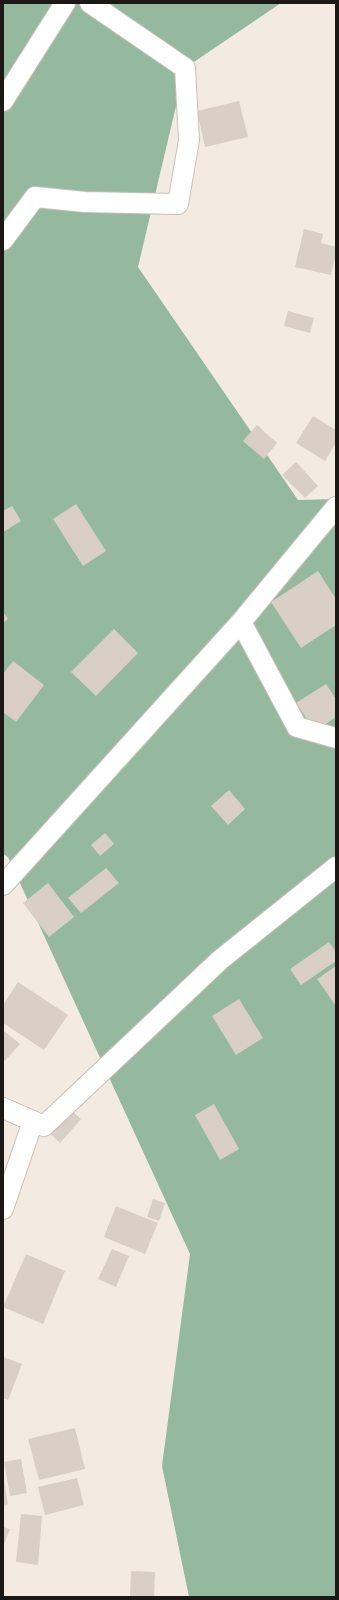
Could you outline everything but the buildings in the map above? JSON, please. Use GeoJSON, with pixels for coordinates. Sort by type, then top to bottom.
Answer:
{"type":"FeatureCollection","features":[{"type":"Feature","properties":{"kind":"street"},"geometry":{"type":"LineString","coordinates":[[3,101],[64,3]]}},
{"type":"Feature","properties":{"kind":"street"},"geometry":{"type":"LineString","coordinates":[[3,240],[35,197],[85,202],[178,204],[189,140],[185,68],[90,3]]}},
{"type":"Feature","properties":{"kind":"street"},"geometry":{"type":"LineString","coordinates":[[3,885],[241,622],[336,508]]}},
{"type":"Feature","properties":{"kind":"street"},"geometry":{"type":"LineString","coordinates":[[241,622],[297,727],[336,738]]}},
{"type":"Feature","properties":{"kind":"street"},"geometry":{"type":"LineString","coordinates":[[3,1108],[44,1126],[220,960],[336,867]]}},
{"type":"Feature","properties":{"kind":"street"},"geometry":{"type":"LineString","coordinates":[[3,1209],[33,1121]]}},
{"type":"Feature","properties":{"kind":"green space"},"geometry":{"type":"Polygon","coordinates":[[[3,3],[281,3],[185,68],[138,267],[298,500],[336,499],[336,1597],[189,1597],[162,1466],[190,1254],[8,857],[3,854],[3,3]]]}}]}
